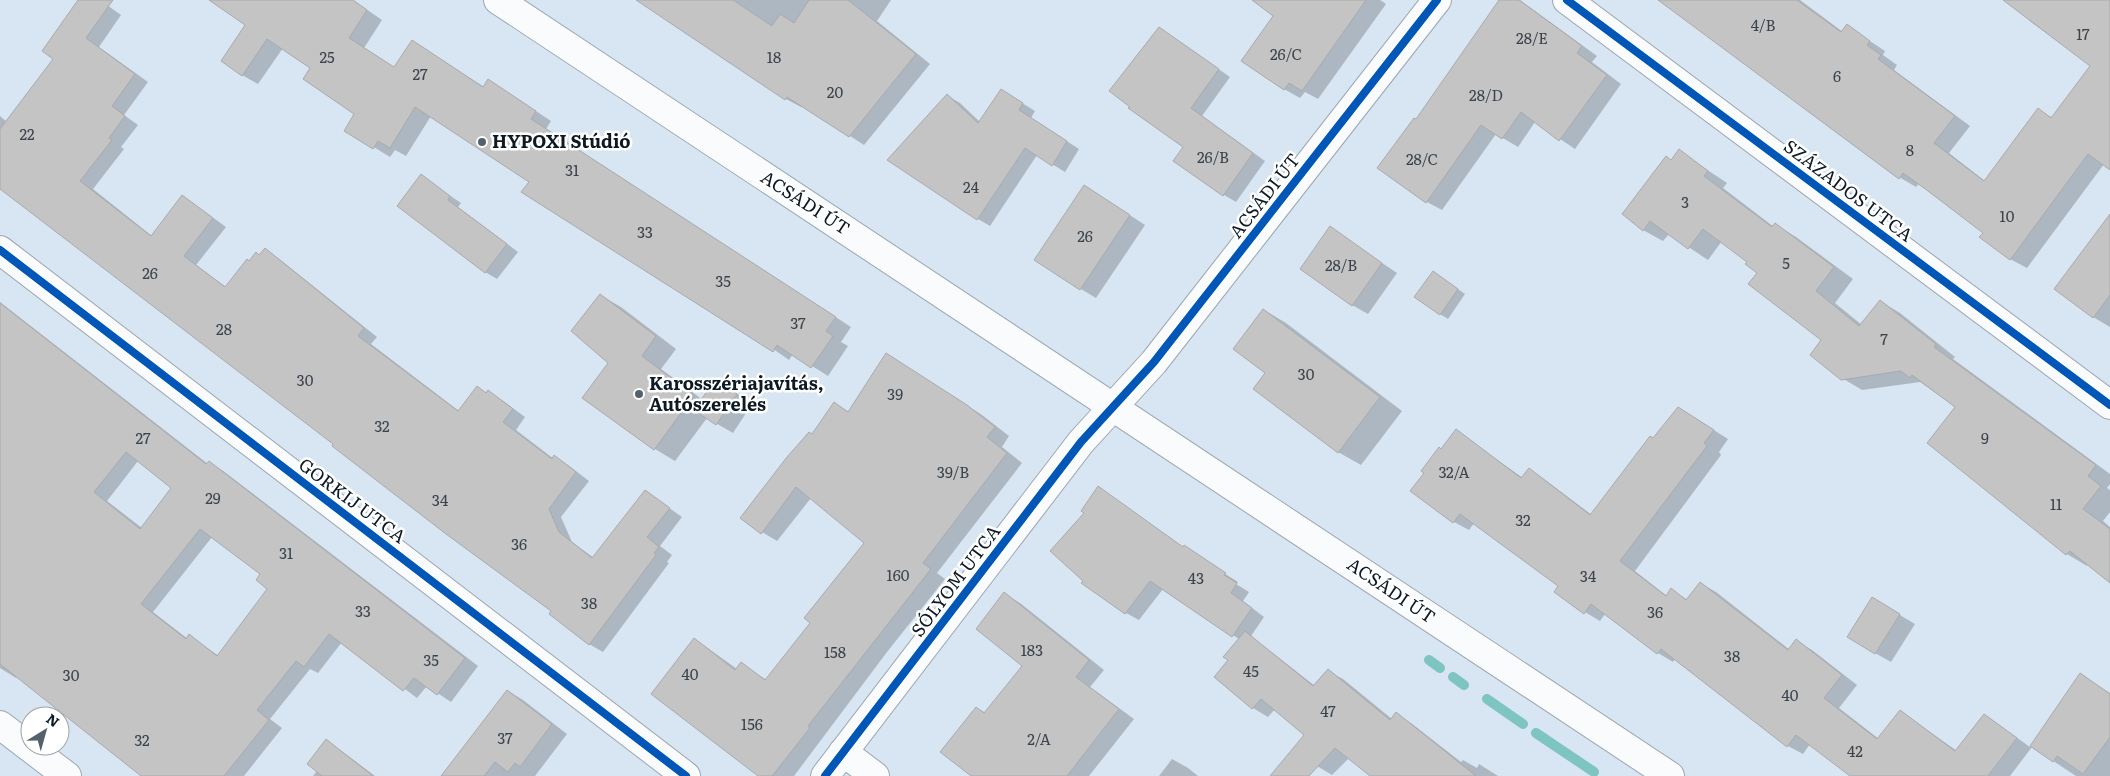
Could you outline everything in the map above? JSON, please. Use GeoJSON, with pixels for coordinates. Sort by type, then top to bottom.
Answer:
{"type":"FeatureCollection","features":[{"type":"Feature","properties":{"kind":"street","name":"ACSÁDI ÚT"},"geometry":{"type":"LineString","coordinates":[[498,0],[1670,776]]}},
{"type":"Feature","properties":{"kind":"street","name":"ACSÁDI ÚT"},"geometry":{"type":"LineString","coordinates":[[1113,406],[1154,362],[1437,0]]}},
{"type":"Feature","properties":{"kind":"street","name":"SZÁZADOS UTCA"},"geometry":{"type":"LineString","coordinates":[[1567,0],[2106,393]]}},
{"type":"Feature","properties":{"kind":"street","name":"GORKIJ UTCA"},"geometry":{"type":"LineString","coordinates":[[0,250],[686,776]]}},
{"type":"Feature","properties":{"kind":"street","name":"SÓLYOM UTCA"},"geometry":{"type":"LineString","coordinates":[[825,776],[1082,442],[1113,406]]}},
{"type":"Feature","properties":{"kind":"street"},"geometry":{"type":"LineString","coordinates":[[0,725],[67,776]]}},
{"type":"Feature","properties":{"kind":"street"},"geometry":{"type":"LineString","coordinates":[[843,752],[875,776]]}},
{"type":"Feature","properties":{"kind":"building"},"geometry":{"type":"Polygon","coordinates":[[[78,0],[113,0],[86,38],[135,74],[112,106],[125,116],[109,138],[112,140],[80,181],[151,236],[182,195],[213,218],[184,256],[225,287],[247,259],[249,261],[256,252],[259,255],[265,248],[364,328],[358,336],[458,411],[477,386],[486,393],[488,390],[513,409],[503,422],[552,459],[554,455],[576,472],[549,509],[559,532],[592,558],[645,490],[670,508],[647,537],[659,547],[654,553],[656,555],[589,645],[549,614],[551,611],[446,534],[332,446],[333,444],[0,189],[0,129],[53,59],[42,51],[78,0]]]}},
{"type":"Feature","properties":{"kind":"building"},"geometry":{"type":"Polygon","coordinates":[[[209,0],[353,0],[367,10],[349,38],[394,67],[412,40],[483,87],[488,79],[536,111],[531,119],[836,317],[826,331],[833,336],[811,368],[777,345],[773,352],[521,192],[529,182],[415,107],[390,148],[378,141],[373,149],[344,131],[354,114],[303,79],[310,68],[267,39],[242,76],[221,61],[245,25],[209,0]]]}},
{"type":"Feature","properties":{"kind":"building"},"geometry":{"type":"Polygon","coordinates":[[[636,0],[733,0],[772,26],[780,14],[794,23],[809,0],[848,0],[916,54],[849,137],[787,97],[785,100],[636,0]]]}},
{"type":"Feature","properties":{"kind":"building"},"geometry":{"type":"Polygon","coordinates":[[[1252,0],[1366,0],[1302,91],[1289,83],[1284,90],[1241,61],[1273,16],[1252,0]]]}},
{"type":"Feature","properties":{"kind":"building"},"geometry":{"type":"Polygon","coordinates":[[[1499,0],[1519,0],[1582,46],[1577,53],[1607,75],[1559,141],[1521,112],[1502,139],[1481,125],[1426,203],[1377,168],[1414,118],[1416,119],[1499,0]]]}},
{"type":"Feature","properties":{"kind":"building"},"geometry":{"type":"Polygon","coordinates":[[[1658,0],[1797,0],[1841,32],[1847,24],[1870,41],[1867,45],[1881,55],[1878,59],[1955,116],[1934,143],[1984,181],[2038,108],[2051,118],[2090,66],[2003,0],[2110,0],[2110,170],[2088,154],[2010,260],[1979,237],[1983,233],[1928,191],[1903,173],[1899,179],[1658,0]]]}},
{"type":"Feature","properties":{"kind":"building"},"geometry":{"type":"Polygon","coordinates":[[[1159,27],[1219,69],[1191,108],[1253,153],[1223,196],[1173,161],[1183,147],[1128,108],[1130,107],[1109,91],[1159,27]]]}},
{"type":"Feature","properties":{"kind":"building"},"geometry":{"type":"Polygon","coordinates":[[[1001,89],[1023,103],[1019,110],[1067,141],[1052,166],[1025,148],[977,220],[887,160],[947,94],[978,123],[1001,89]]]}},
{"type":"Feature","properties":{"kind":"building"},"geometry":{"type":"Polygon","coordinates":[[[1679,149],[1708,171],[1704,176],[1772,227],[1775,223],[1834,267],[1816,291],[1859,326],[1880,300],[1936,344],[1934,347],[2096,465],[2088,476],[2101,486],[2083,509],[2110,529],[2110,583],[2070,551],[2066,555],[1927,443],[1955,407],[1912,375],[1910,378],[1901,371],[1841,380],[1810,355],[1821,340],[1748,284],[1757,273],[1745,264],[1747,262],[1703,229],[1688,249],[1650,221],[1643,231],[1622,214],[1666,156],[1671,160],[1679,149]]]}},
{"type":"Feature","properties":{"kind":"building"},"geometry":{"type":"Polygon","coordinates":[[[421,174],[450,196],[448,200],[507,244],[485,273],[397,206],[421,174]]]}},
{"type":"Feature","properties":{"kind":"building"},"geometry":{"type":"Polygon","coordinates":[[[1084,185],[1130,215],[1080,290],[1034,260],[1084,185]]]}},
{"type":"Feature","properties":{"kind":"building"},"geometry":{"type":"Polygon","coordinates":[[[2110,214],[2110,295],[2093,318],[2054,289],[2110,214]]]}},
{"type":"Feature","properties":{"kind":"building"},"geometry":{"type":"Polygon","coordinates":[[[1330,226],[1382,263],[1352,306],[1300,269],[1330,226]]]}},
{"type":"Feature","properties":{"kind":"building"},"geometry":{"type":"Polygon","coordinates":[[[1433,271],[1458,289],[1440,315],[1414,297],[1433,271]]]}},
{"type":"Feature","properties":{"kind":"building"},"geometry":{"type":"Polygon","coordinates":[[[600,294],[656,336],[642,356],[694,395],[654,450],[582,398],[608,363],[571,331],[600,294]]]}},
{"type":"Feature","properties":{"kind":"building"},"geometry":{"type":"Polygon","coordinates":[[[0,303],[206,464],[209,461],[465,658],[437,695],[414,678],[403,691],[329,634],[304,667],[296,661],[257,710],[269,720],[224,776],[141,776],[70,720],[70,706],[53,706],[0,664],[0,303]],[[126,452],[94,492],[140,529],[171,488],[126,452]],[[200,529],[141,604],[186,639],[189,634],[217,656],[267,589],[256,580],[260,574],[200,529]]]}},
{"type":"Feature","properties":{"kind":"building"},"geometry":{"type":"Polygon","coordinates":[[[1263,309],[1380,397],[1338,453],[1253,389],[1265,373],[1233,349],[1263,309]]]}},
{"type":"Feature","properties":{"kind":"building"},"geometry":{"type":"Polygon","coordinates":[[[886,353],[967,405],[995,427],[987,437],[1007,453],[923,563],[931,569],[808,726],[810,728],[772,776],[758,776],[651,694],[694,638],[735,670],[741,662],[765,680],[810,623],[804,618],[864,543],[796,487],[761,534],[740,518],[787,457],[809,432],[812,434],[834,402],[848,412],[886,353]]]}},
{"type":"Feature","properties":{"kind":"building"},"geometry":{"type":"Polygon","coordinates":[[[716,378],[737,394],[716,425],[694,410],[716,378]]]}},
{"type":"Feature","properties":{"kind":"building"},"geometry":{"type":"Polygon","coordinates":[[[1678,407],[1714,430],[1704,443],[1707,446],[1620,561],[1666,596],[1671,588],[1686,600],[1700,582],[1788,650],[1796,639],[1842,675],[1824,698],[1877,739],[1900,710],[1955,751],[1984,714],[2017,738],[1988,776],[1850,776],[1796,735],[1787,747],[1661,649],[1657,654],[1591,604],[1584,614],[1554,592],[1558,586],[1460,514],[1453,523],[1410,491],[1424,473],[1421,471],[1439,447],[1441,449],[1456,429],[1521,478],[1529,468],[1590,515],[1650,436],[1653,438],[1678,407]]]}},
{"type":"Feature","properties":{"kind":"building"},"geometry":{"type":"Polygon","coordinates":[[[1098,486],[1183,547],[1184,545],[1226,573],[1224,575],[1237,583],[1231,593],[1252,608],[1232,637],[1150,581],[1125,614],[1081,583],[1083,581],[1050,551],[1084,513],[1081,511],[1098,486]]]}},
{"type":"Feature","properties":{"kind":"building"},"geometry":{"type":"Polygon","coordinates":[[[1004,592],[1089,660],[1076,677],[1119,709],[1067,776],[971,776],[940,752],[976,707],[984,713],[1022,666],[976,629],[1004,592]]]}},
{"type":"Feature","properties":{"kind":"building"},"geometry":{"type":"Polygon","coordinates":[[[1872,597],[1900,614],[1875,654],[1847,637],[1872,597]]]}},
{"type":"Feature","properties":{"kind":"building"},"geometry":{"type":"Polygon","coordinates":[[[1245,631],[1313,686],[1328,669],[1390,720],[1396,712],[1476,776],[1370,776],[1335,748],[1309,776],[1270,776],[1304,735],[1261,699],[1252,709],[1214,677],[1228,660],[1223,657],[1245,631]]]}},
{"type":"Feature","properties":{"kind":"building"},"geometry":{"type":"Polygon","coordinates":[[[2080,673],[2110,694],[2110,737],[2083,774],[2057,756],[2053,762],[2030,746],[2080,673]]]}},
{"type":"Feature","properties":{"kind":"building"},"geometry":{"type":"Polygon","coordinates":[[[507,690],[552,724],[520,767],[515,763],[508,772],[495,762],[484,776],[441,776],[507,690]]]}},
{"type":"Feature","properties":{"kind":"building"},"geometry":{"type":"Polygon","coordinates":[[[326,739],[373,776],[322,776],[307,764],[326,739]]]}},
{"type":"Feature","properties":{"kind":"waterway"},"geometry":{"type":"LineString","coordinates":[[1429,660],[1440,668]]}},
{"type":"Feature","properties":{"kind":"waterway"},"geometry":{"type":"LineString","coordinates":[[1453,677],[1464,685]]}},
{"type":"Feature","properties":{"kind":"waterway"},"geometry":{"type":"LineString","coordinates":[[1487,699],[1523,724]]}},
{"type":"Feature","properties":{"kind":"waterway"},"geometry":{"type":"LineString","coordinates":[[1536,733],[1594,772]]}},
{"type":"Feature","properties":{"kind":"cycle path"},"geometry":{"type":"LineString","coordinates":[[825,776],[1081,442],[1154,362],[1437,0]]}},
{"type":"Feature","properties":{"kind":"cycle path"},"geometry":{"type":"LineString","coordinates":[[1567,0],[2110,405]]}},
{"type":"Feature","properties":{"kind":"cycle path"},"geometry":{"type":"LineString","coordinates":[[0,250],[686,776]]}},
{"type":"Feature","properties":{"kind":"place","name":"HYPOXI Stúdió"},"geometry":{"type":"Point","coordinates":[482,142]}},
{"type":"Feature","properties":{"kind":"place","name":"Karosszériajavítás, Autószerelés"},"geometry":{"type":"Point","coordinates":[639,394]}}]}
